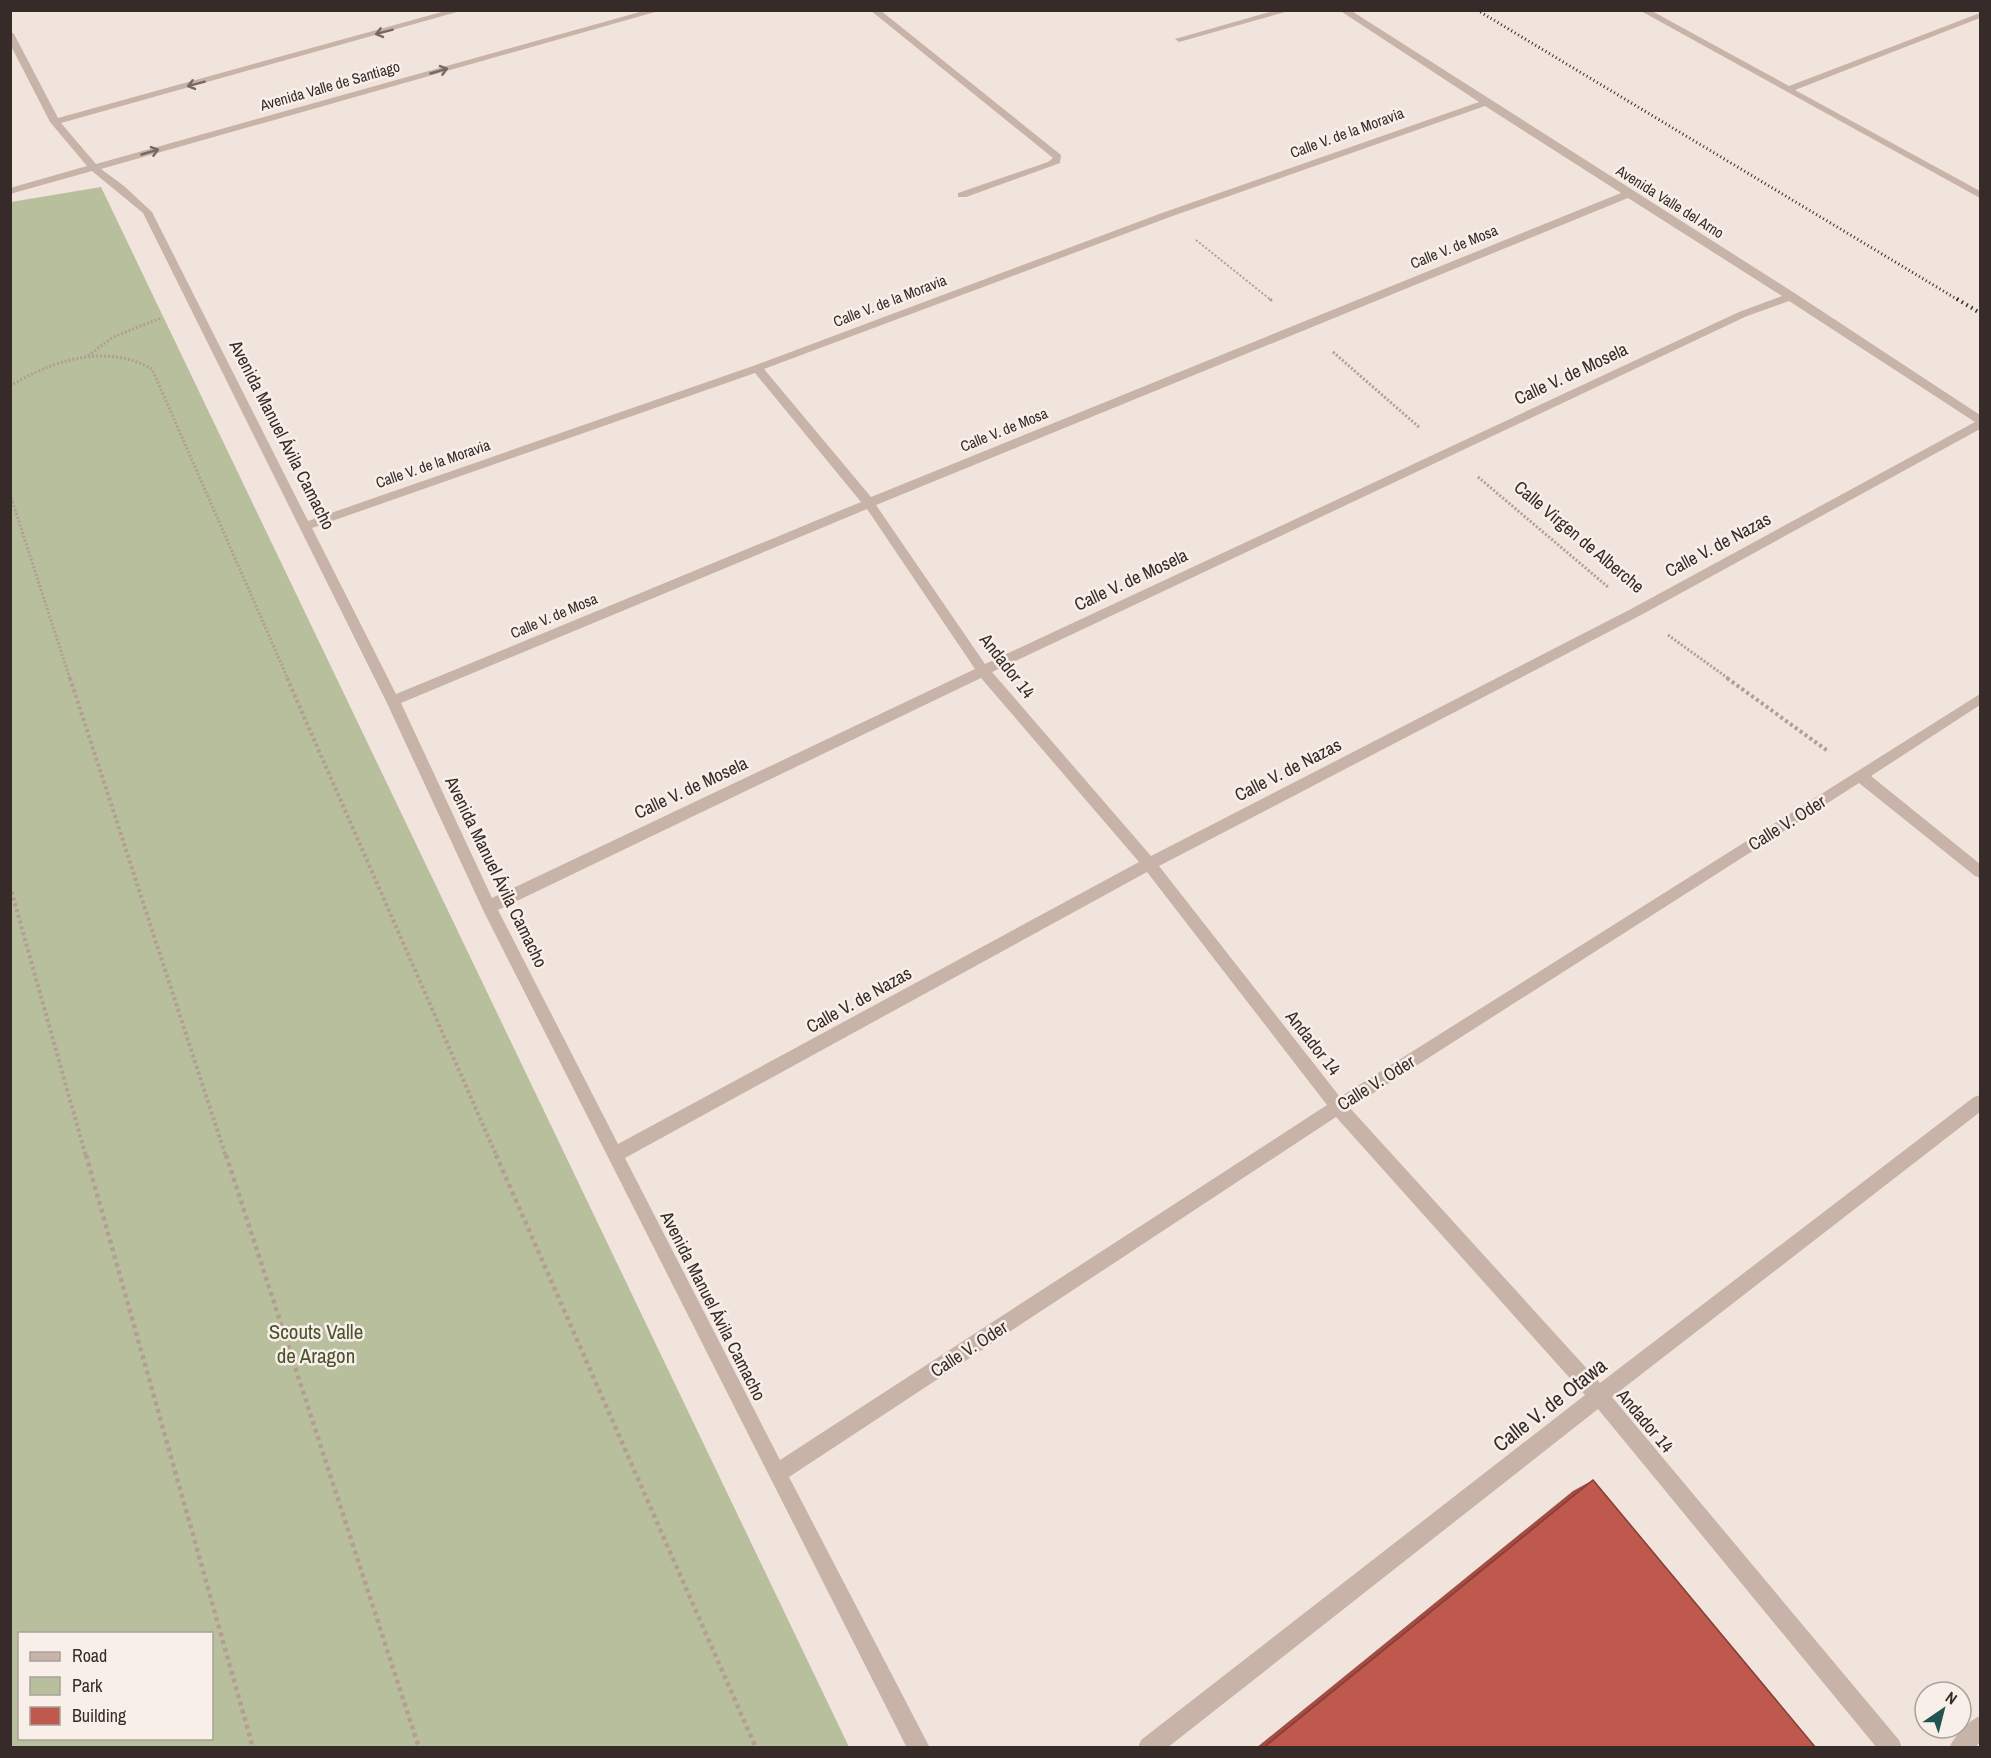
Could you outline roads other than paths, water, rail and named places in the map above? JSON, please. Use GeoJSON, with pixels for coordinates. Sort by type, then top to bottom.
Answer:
{"type":"FeatureCollection","features":[{"type":"Feature","properties":{"kind":"street"},"geometry":{"type":"LineString","coordinates":[[55,122],[460,10]]}},
{"type":"Feature","properties":{"kind":"street","name":"Avenida Valle de Santiago"},"geometry":{"type":"LineString","coordinates":[[10,191],[658,10]]}},
{"type":"Feature","properties":{"kind":"street"},"geometry":{"type":"LineString","coordinates":[[874,10],[1058,156],[1057,161],[1051,165],[962,195]]}},
{"type":"Feature","properties":{"kind":"street"},"geometry":{"type":"LineString","coordinates":[[1179,39],[1288,10]]}},
{"type":"Feature","properties":{"kind":"street","name":"Avenida Valle del Arno"},"geometry":{"type":"LineString","coordinates":[[1343,10],[1485,103],[1792,296],[1980,422]]}},
{"type":"Feature","properties":{"kind":"street"},"geometry":{"type":"LineString","coordinates":[[1643,10],[1980,195]]}},
{"type":"Feature","properties":{"kind":"street"},"geometry":{"type":"LineString","coordinates":[[1788,90],[1980,15]]}},
{"type":"Feature","properties":{"kind":"street","name":"Avenida Manuel Ávila Camacho"},"geometry":{"type":"LineString","coordinates":[[10,34],[55,122],[94,168],[121,188],[147,212],[393,701],[489,907],[919,1748]]}},
{"type":"Feature","properties":{"kind":"street","name":"Calle V. de la Moravia"},"geometry":{"type":"LineString","coordinates":[[306,526],[757,368],[1166,215],[1485,103]]}},
{"type":"Feature","properties":{"kind":"street","name":"Calle V. de Mosa"},"geometry":{"type":"LineString","coordinates":[[393,701],[869,502],[1628,194]]}},
{"type":"Feature","properties":{"kind":"street","name":"Calle V. de Mosela"},"geometry":{"type":"LineString","coordinates":[[489,907],[983,670],[1743,314],[1792,296]]}},
{"type":"Feature","properties":{"kind":"street","name":"Andador 14"},"geometry":{"type":"LineString","coordinates":[[757,368],[869,502],[983,670],[1149,864],[1338,1107],[1599,1396],[1891,1748]]}},
{"type":"Feature","properties":{"kind":"street","name":"Calle V. de Nazas"},"geometry":{"type":"LineString","coordinates":[[615,1155],[1149,864],[1636,612],[1980,422]]}},
{"type":"Feature","properties":{"kind":"street","name":"Calle V. Oder"},"geometry":{"type":"LineString","coordinates":[[777,1474],[1338,1107],[1980,699]]}},
{"type":"Feature","properties":{"kind":"street"},"geometry":{"type":"LineString","coordinates":[[1861,776],[1980,872]]}},
{"type":"Feature","properties":{"kind":"street","name":"Calle V. de Otawa"},"geometry":{"type":"LineString","coordinates":[[1149,1748],[1980,1102]]}},
{"type":"Feature","properties":{"kind":"street"},"geometry":{"type":"LineString","coordinates":[[1960,1748],[1980,1727]]}},
{"type":"Feature","properties":{"kind":"railway"},"geometry":{"type":"LineString","coordinates":[[1477,10],[1960,301]]}},
{"type":"Feature","properties":{"kind":"railway"},"geometry":{"type":"LineString","coordinates":[[1957,299],[1980,313]]}},
{"type":"Feature","properties":{"kind":"park label","name":"Scouts Valle de Aragon"},"geometry":{"type":"Point","coordinates":[316,1344]}}]}
